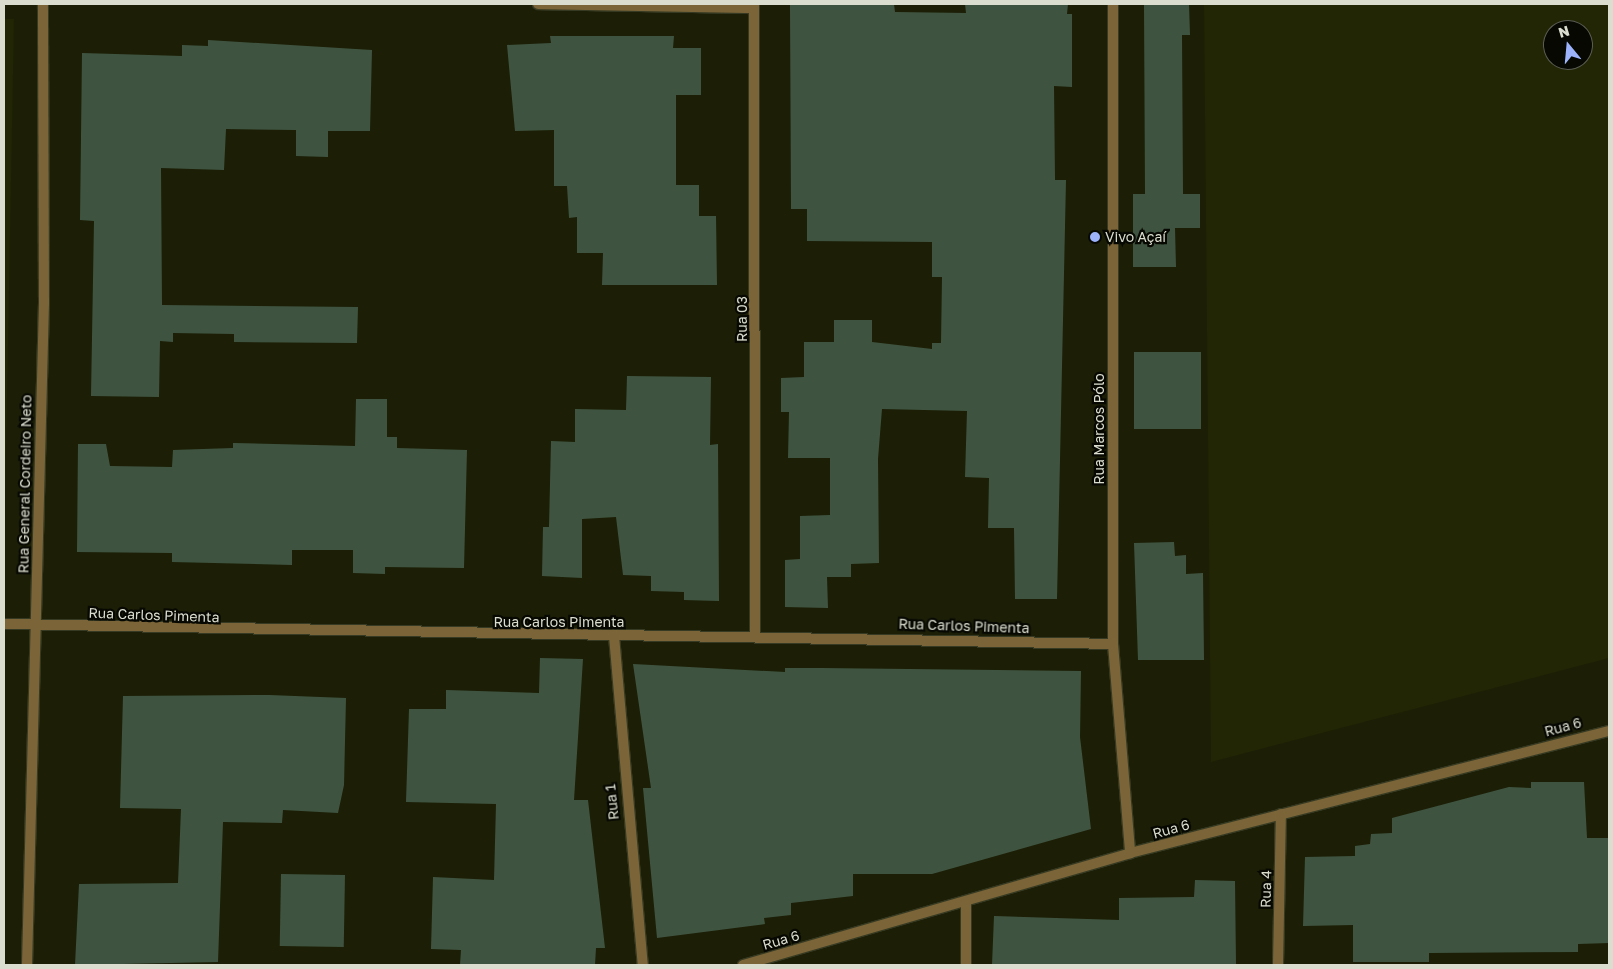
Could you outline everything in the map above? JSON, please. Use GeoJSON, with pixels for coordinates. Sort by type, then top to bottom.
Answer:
{"type":"FeatureCollection","features":[{"type":"Feature","properties":{"kind":"street","name":"Rua General Cordeiro Neto"},"geometry":{"type":"LineString","coordinates":[[27,965],[44,304],[42,4]]}},
{"type":"Feature","properties":{"kind":"street"},"geometry":{"type":"LineString","coordinates":[[538,4],[754,6]]}},
{"type":"Feature","properties":{"kind":"street","name":"Rua Marcos Pólo"},"geometry":{"type":"LineString","coordinates":[[1112,4],[1113,644],[1130,853]]}},
{"type":"Feature","properties":{"kind":"street","name":"Rua 03"},"geometry":{"type":"LineString","coordinates":[[754,6],[755,634]]}},
{"type":"Feature","properties":{"kind":"street","name":"Rua Carlos Pimenta"},"geometry":{"type":"LineString","coordinates":[[4,624],[614,636],[755,634],[1113,644]]}},
{"type":"Feature","properties":{"kind":"street","name":"Rua 1"},"geometry":{"type":"LineString","coordinates":[[614,636],[643,965]]}},
{"type":"Feature","properties":{"kind":"street","name":"Rua 6"},"geometry":{"type":"LineString","coordinates":[[743,965],[1130,853],[1609,731]]}},
{"type":"Feature","properties":{"kind":"street","name":"Rua 4"},"geometry":{"type":"LineString","coordinates":[[1278,965],[1282,814]]}},
{"type":"Feature","properties":{"kind":"street"},"geometry":{"type":"LineString","coordinates":[[966,902],[966,965]]}},
{"type":"Feature","properties":{"kind":"shaded area"},"geometry":{"type":"Polygon","coordinates":[[[1204,4],[1609,4],[1609,658],[1211,762],[1204,4]]]}},
{"type":"Feature","properties":{"kind":"shaded area"},"geometry":{"type":"Polygon","coordinates":[[[4,19],[14,19],[4,560],[4,19]]]}},
{"type":"Feature","properties":{"kind":"building"},"geometry":{"type":"Polygon","coordinates":[[[790,4],[894,4],[895,12],[966,13],[965,4],[1068,4],[1067,14],[1072,14],[1072,87],[1054,86],[1055,180],[1066,180],[1057,599],[1015,599],[1014,528],[988,528],[989,478],[965,477],[967,411],[882,409],[878,459],[879,563],[851,564],[851,577],[827,577],[828,608],[785,607],[785,560],[800,559],[800,516],[830,515],[830,458],[788,458],[789,412],[781,412],[781,378],[804,377],[804,342],[834,342],[834,320],[872,320],[872,342],[932,349],[932,343],[941,343],[942,277],[932,277],[932,242],[807,241],[807,209],[791,209],[790,4]]]}},
{"type":"Feature","properties":{"kind":"building"},"geometry":{"type":"Polygon","coordinates":[[[1144,4],[1189,4],[1190,35],[1182,35],[1183,194],[1200,194],[1200,228],[1175,228],[1176,267],[1133,267],[1133,194],[1145,194],[1144,4]]]}},
{"type":"Feature","properties":{"kind":"building"},"geometry":{"type":"Polygon","coordinates":[[[550,36],[674,36],[673,48],[701,48],[701,95],[676,95],[676,185],[699,185],[699,216],[716,216],[717,285],[602,285],[603,253],[577,253],[577,217],[569,218],[567,186],[554,186],[554,130],[515,131],[507,45],[551,43],[550,36]]]}},
{"type":"Feature","properties":{"kind":"building"},"geometry":{"type":"Polygon","coordinates":[[[208,40],[372,50],[370,131],[328,131],[328,157],[296,156],[296,130],[226,129],[224,170],[161,168],[162,305],[358,307],[357,343],[234,342],[234,334],[173,333],[173,342],[160,341],[159,397],[91,396],[94,221],[80,220],[82,53],[182,56],[182,45],[208,46],[208,40]]]}},
{"type":"Feature","properties":{"kind":"building"},"geometry":{"type":"Polygon","coordinates":[[[1134,352],[1201,352],[1201,429],[1134,429],[1134,352]]]}},
{"type":"Feature","properties":{"kind":"building"},"geometry":{"type":"Polygon","coordinates":[[[627,376],[711,377],[710,445],[718,444],[719,601],[684,600],[684,592],[651,591],[651,576],[623,575],[616,517],[582,519],[582,578],[542,576],[543,527],[549,527],[551,441],[575,442],[575,409],[626,410],[627,376]]]}},
{"type":"Feature","properties":{"kind":"building"},"geometry":{"type":"Polygon","coordinates":[[[356,399],[387,399],[387,437],[397,437],[397,448],[467,450],[464,568],[385,567],[385,574],[353,573],[353,550],[292,550],[292,565],[172,562],[172,553],[77,552],[78,444],[106,444],[110,466],[172,467],[173,450],[233,448],[233,443],[355,446],[356,399]]]}},
{"type":"Feature","properties":{"kind":"building"},"geometry":{"type":"Polygon","coordinates":[[[1174,542],[1175,556],[1186,555],[1186,574],[1203,573],[1204,660],[1138,660],[1134,543],[1174,542]]]}},
{"type":"Feature","properties":{"kind":"building"},"geometry":{"type":"Polygon","coordinates":[[[540,658],[583,659],[574,800],[588,800],[605,948],[596,948],[595,965],[460,965],[461,950],[431,949],[433,877],[494,880],[496,804],[406,802],[409,709],[446,709],[446,690],[539,693],[540,658]]]}},
{"type":"Feature","properties":{"kind":"building"},"geometry":{"type":"Polygon","coordinates":[[[633,664],[785,672],[785,668],[1081,671],[1080,737],[1091,829],[932,874],[853,874],[853,896],[791,903],[791,915],[764,918],[765,924],[657,938],[643,788],[651,788],[633,664]]]}},
{"type":"Feature","properties":{"kind":"building"},"geometry":{"type":"Polygon","coordinates":[[[269,695],[346,698],[344,785],[338,813],[283,810],[282,823],[223,822],[218,962],[75,965],[79,884],[178,883],[181,809],[120,808],[123,696],[269,695]]]}},
{"type":"Feature","properties":{"kind":"building"},"geometry":{"type":"Polygon","coordinates":[[[1531,782],[1584,782],[1587,838],[1609,838],[1609,943],[1578,944],[1578,952],[1429,953],[1429,962],[1353,962],[1353,925],[1303,926],[1305,857],[1355,856],[1355,846],[1370,844],[1371,834],[1392,833],[1392,818],[1509,787],[1531,788],[1531,782]]]}},
{"type":"Feature","properties":{"kind":"building"},"geometry":{"type":"Polygon","coordinates":[[[281,874],[345,875],[344,947],[280,946],[281,874]]]}},
{"type":"Feature","properties":{"kind":"building"},"geometry":{"type":"Polygon","coordinates":[[[1195,880],[1235,881],[1236,965],[992,965],[994,916],[1119,920],[1119,898],[1194,897],[1195,880]]]}},
{"type":"Feature","properties":{"kind":"place","name":"Vivo Açaí"},"geometry":{"type":"Point","coordinates":[1095,237]}}]}
